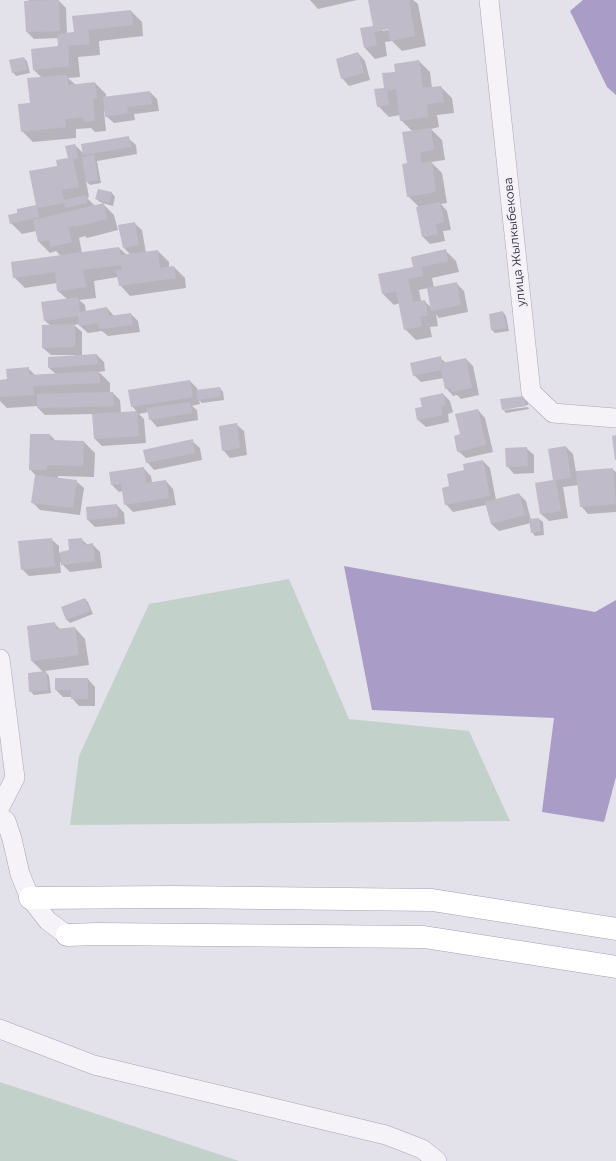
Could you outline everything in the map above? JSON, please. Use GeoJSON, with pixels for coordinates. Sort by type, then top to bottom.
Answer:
{"type":"FeatureCollection","features":[{"type":"Feature","properties":{"kind":"main road"},"geometry":{"type":"LineString","coordinates":[[30,898],[432,900],[616,929]]}},
{"type":"Feature","properties":{"kind":"main road"},"geometry":{"type":"LineString","coordinates":[[67,935],[424,937],[616,967]]}},
{"type":"Feature","properties":{"kind":"street","name":"улица Жылкыбекова"},"geometry":{"type":"LineString","coordinates":[[489,0],[531,392],[553,413],[616,418]]}},
{"type":"Feature","properties":{"kind":"street"},"geometry":{"type":"LineString","coordinates":[[0,659],[15,778],[0,807]]}},
{"type":"Feature","properties":{"kind":"street"},"geometry":{"type":"LineString","coordinates":[[0,817],[6,821],[12,839],[20,874],[30,898],[48,921],[67,935]]}},
{"type":"Feature","properties":{"kind":"street"},"geometry":{"type":"LineString","coordinates":[[0,1029],[94,1065],[386,1135],[422,1150],[437,1161]]}},
{"type":"Feature","properties":{"kind":"shaded area"},"geometry":{"type":"Polygon","coordinates":[[[583,0],[616,0],[616,95],[607,87],[570,11],[583,0]]]}},
{"type":"Feature","properties":{"kind":"shaded area"},"geometry":{"type":"Polygon","coordinates":[[[344,566],[595,612],[616,600],[616,777],[604,822],[542,812],[554,718],[372,710],[344,566]]]}},
{"type":"Feature","properties":{"kind":"shaded area"},"geometry":{"type":"Polygon","coordinates":[[[289,579],[349,719],[469,731],[510,821],[70,825],[79,756],[149,604],[289,579]]]}},
{"type":"Feature","properties":{"kind":"shaded area"},"geometry":{"type":"Polygon","coordinates":[[[0,1082],[239,1161],[0,1161],[0,1082]]]}},
{"type":"Feature","properties":{"kind":"building"},"geometry":{"type":"Polygon","coordinates":[[[59,0],[60,31],[26,32],[24,1],[59,0]]]}},
{"type":"Feature","properties":{"kind":"building"},"geometry":{"type":"Polygon","coordinates":[[[368,0],[409,0],[415,36],[390,41],[388,29],[374,32],[377,45],[364,48],[360,28],[373,26],[368,0]]]}},
{"type":"Feature","properties":{"kind":"building"},"geometry":{"type":"Polygon","coordinates":[[[131,10],[133,25],[88,30],[90,44],[68,46],[69,66],[33,70],[31,49],[58,46],[57,34],[74,32],[72,16],[131,10]]]}},
{"type":"Feature","properties":{"kind":"building"},"geometry":{"type":"Polygon","coordinates":[[[358,52],[364,73],[341,79],[336,59],[358,52]]]}},
{"type":"Feature","properties":{"kind":"building"},"geometry":{"type":"Polygon","coordinates":[[[24,57],[27,70],[12,73],[9,60],[24,57]]]}},
{"type":"Feature","properties":{"kind":"building"},"geometry":{"type":"Polygon","coordinates":[[[419,60],[423,88],[441,86],[444,102],[427,104],[428,117],[400,121],[396,89],[387,91],[389,105],[377,107],[374,89],[384,88],[382,73],[395,72],[394,64],[419,60]]]}},
{"type":"Feature","properties":{"kind":"building"},"geometry":{"type":"Polygon","coordinates":[[[67,75],[68,85],[95,82],[97,99],[93,99],[95,121],[84,122],[83,117],[65,119],[66,127],[21,132],[18,104],[30,103],[27,78],[67,75]]]}},
{"type":"Feature","properties":{"kind":"building"},"geometry":{"type":"Polygon","coordinates":[[[150,91],[152,104],[127,107],[128,113],[105,117],[103,97],[150,91]]]}},
{"type":"Feature","properties":{"kind":"building"},"geometry":{"type":"Polygon","coordinates":[[[431,128],[434,150],[420,152],[421,163],[432,161],[436,192],[407,197],[402,164],[407,163],[402,132],[431,128]]]}},
{"type":"Feature","properties":{"kind":"building"},"geometry":{"type":"Polygon","coordinates":[[[129,136],[131,147],[83,155],[81,144],[129,136]]]}},
{"type":"Feature","properties":{"kind":"building"},"geometry":{"type":"Polygon","coordinates":[[[75,144],[78,158],[73,159],[79,187],[62,190],[64,200],[86,195],[87,203],[65,208],[64,203],[37,208],[39,217],[10,224],[8,215],[17,213],[17,209],[36,205],[29,171],[57,166],[56,160],[68,158],[65,146],[75,144]]]}},
{"type":"Feature","properties":{"kind":"building"},"geometry":{"type":"Polygon","coordinates":[[[94,155],[98,180],[86,182],[82,157],[94,155]]]}},
{"type":"Feature","properties":{"kind":"building"},"geometry":{"type":"Polygon","coordinates":[[[98,189],[112,192],[110,203],[95,199],[98,189]]]}},
{"type":"Feature","properties":{"kind":"building"},"geometry":{"type":"Polygon","coordinates":[[[440,202],[444,222],[436,224],[438,234],[422,237],[416,207],[440,202]]]}},
{"type":"Feature","properties":{"kind":"building"},"geometry":{"type":"Polygon","coordinates":[[[104,203],[107,219],[75,227],[75,225],[68,227],[72,242],[51,247],[49,240],[38,242],[33,220],[104,203]]]}},
{"type":"Feature","properties":{"kind":"building"},"geometry":{"type":"Polygon","coordinates":[[[135,222],[139,245],[123,248],[118,225],[135,222]]]}},
{"type":"Feature","properties":{"kind":"building"},"geometry":{"type":"Polygon","coordinates":[[[119,247],[121,255],[158,250],[160,268],[174,266],[176,278],[119,286],[116,270],[122,270],[121,265],[83,270],[86,287],[57,291],[55,272],[13,278],[11,262],[119,247]]]}},
{"type":"Feature","properties":{"kind":"building"},"geometry":{"type":"Polygon","coordinates":[[[446,249],[448,261],[422,267],[423,276],[408,279],[413,302],[425,300],[428,315],[420,317],[422,326],[404,330],[396,291],[382,294],[378,274],[413,267],[411,257],[446,249]]]}},
{"type":"Feature","properties":{"kind":"building"},"geometry":{"type":"Polygon","coordinates":[[[457,282],[461,305],[431,311],[427,288],[457,282]]]}},
{"type":"Feature","properties":{"kind":"building"},"geometry":{"type":"Polygon","coordinates":[[[78,297],[80,312],[107,307],[109,316],[131,313],[133,325],[100,329],[98,323],[79,326],[78,316],[44,321],[41,302],[78,297]]]}},
{"type":"Feature","properties":{"kind":"building"},"geometry":{"type":"Polygon","coordinates":[[[503,311],[506,328],[491,330],[489,314],[503,311]]]}},
{"type":"Feature","properties":{"kind":"building"},"geometry":{"type":"Polygon","coordinates":[[[75,324],[75,347],[42,348],[42,325],[75,324]]]}},
{"type":"Feature","properties":{"kind":"building"},"geometry":{"type":"Polygon","coordinates":[[[97,354],[98,364],[48,368],[48,357],[97,354]]]}},
{"type":"Feature","properties":{"kind":"building"},"geometry":{"type":"Polygon","coordinates":[[[441,356],[442,363],[466,358],[472,388],[452,392],[451,388],[445,389],[441,370],[413,376],[410,363],[441,356]]]}},
{"type":"Feature","properties":{"kind":"building"},"geometry":{"type":"Polygon","coordinates":[[[29,367],[29,375],[99,371],[100,383],[33,386],[34,395],[0,397],[0,380],[7,379],[6,369],[29,367]]]}},
{"type":"Feature","properties":{"kind":"building"},"geometry":{"type":"Polygon","coordinates":[[[190,380],[193,397],[131,407],[128,390],[190,380]]]}},
{"type":"Feature","properties":{"kind":"building"},"geometry":{"type":"Polygon","coordinates":[[[220,387],[221,397],[197,400],[196,390],[220,387]]]}},
{"type":"Feature","properties":{"kind":"building"},"geometry":{"type":"Polygon","coordinates":[[[113,392],[114,406],[37,408],[37,394],[113,392]]]}},
{"type":"Feature","properties":{"kind":"building"},"geometry":{"type":"Polygon","coordinates":[[[443,393],[446,405],[441,407],[443,415],[417,420],[415,408],[422,407],[420,398],[443,393]]]}},
{"type":"Feature","properties":{"kind":"building"},"geometry":{"type":"Polygon","coordinates":[[[524,396],[526,406],[502,410],[500,399],[524,396]]]}},
{"type":"Feature","properties":{"kind":"building"},"geometry":{"type":"Polygon","coordinates":[[[190,402],[192,413],[149,420],[147,408],[190,402]]]}},
{"type":"Feature","properties":{"kind":"building"},"geometry":{"type":"Polygon","coordinates":[[[478,409],[486,445],[457,452],[454,436],[460,434],[455,414],[478,409]]]}},
{"type":"Feature","properties":{"kind":"building"},"geometry":{"type":"Polygon","coordinates":[[[137,411],[139,436],[94,439],[92,414],[137,411]]]}},
{"type":"Feature","properties":{"kind":"building"},"geometry":{"type":"Polygon","coordinates":[[[237,423],[240,448],[222,451],[219,426],[237,423]]]}},
{"type":"Feature","properties":{"kind":"building"},"geometry":{"type":"Polygon","coordinates":[[[30,434],[50,434],[50,440],[84,441],[83,466],[47,465],[47,470],[29,470],[30,434]]]}},
{"type":"Feature","properties":{"kind":"building"},"geometry":{"type":"Polygon","coordinates":[[[616,435],[616,460],[615,460],[612,436],[616,435]]]}},
{"type":"Feature","properties":{"kind":"building"},"geometry":{"type":"Polygon","coordinates":[[[193,439],[195,453],[146,463],[143,450],[193,439]]]}},
{"type":"Feature","properties":{"kind":"building"},"geometry":{"type":"Polygon","coordinates":[[[566,446],[571,478],[556,480],[561,511],[540,514],[535,483],[553,480],[548,449],[566,446]]]}},
{"type":"Feature","properties":{"kind":"building"},"geometry":{"type":"Polygon","coordinates":[[[527,447],[528,466],[506,467],[505,448],[527,447]]]}},
{"type":"Feature","properties":{"kind":"building"},"geometry":{"type":"Polygon","coordinates":[[[483,460],[490,496],[445,505],[442,488],[449,486],[447,474],[464,470],[463,464],[483,460]]]}},
{"type":"Feature","properties":{"kind":"building"},"geometry":{"type":"Polygon","coordinates":[[[144,467],[146,483],[166,480],[169,498],[124,505],[121,484],[111,485],[109,472],[144,467]]]}},
{"type":"Feature","properties":{"kind":"building"},"geometry":{"type":"Polygon","coordinates":[[[613,468],[616,504],[580,507],[576,471],[613,468]]]}},
{"type":"Feature","properties":{"kind":"building"},"geometry":{"type":"Polygon","coordinates":[[[35,475],[77,480],[73,508],[31,503],[35,475]]]}},
{"type":"Feature","properties":{"kind":"building"},"geometry":{"type":"Polygon","coordinates":[[[519,493],[525,515],[491,524],[485,502],[519,493]]]}},
{"type":"Feature","properties":{"kind":"building"},"geometry":{"type":"Polygon","coordinates":[[[117,504],[118,517],[87,520],[86,507],[117,504]]]}},
{"type":"Feature","properties":{"kind":"building"},"geometry":{"type":"Polygon","coordinates":[[[539,518],[541,531],[531,533],[529,519],[539,518]]]}},
{"type":"Feature","properties":{"kind":"building"},"geometry":{"type":"Polygon","coordinates":[[[52,538],[55,566],[21,570],[18,541],[52,538]]]}},
{"type":"Feature","properties":{"kind":"building"},"geometry":{"type":"Polygon","coordinates":[[[82,538],[83,545],[93,543],[95,561],[61,565],[60,552],[69,550],[68,539],[82,538]]]}},
{"type":"Feature","properties":{"kind":"building"},"geometry":{"type":"Polygon","coordinates":[[[85,598],[90,611],[66,620],[61,607],[85,598]]]}},
{"type":"Feature","properties":{"kind":"building"},"geometry":{"type":"Polygon","coordinates":[[[55,622],[56,629],[75,627],[79,655],[31,661],[27,626],[55,622]]]}},
{"type":"Feature","properties":{"kind":"building"},"geometry":{"type":"Polygon","coordinates":[[[46,671],[48,690],[29,692],[28,673],[46,671]]]}},
{"type":"Feature","properties":{"kind":"building"},"geometry":{"type":"Polygon","coordinates":[[[55,678],[88,678],[88,699],[71,699],[71,690],[55,690],[55,678]]]}}]}
